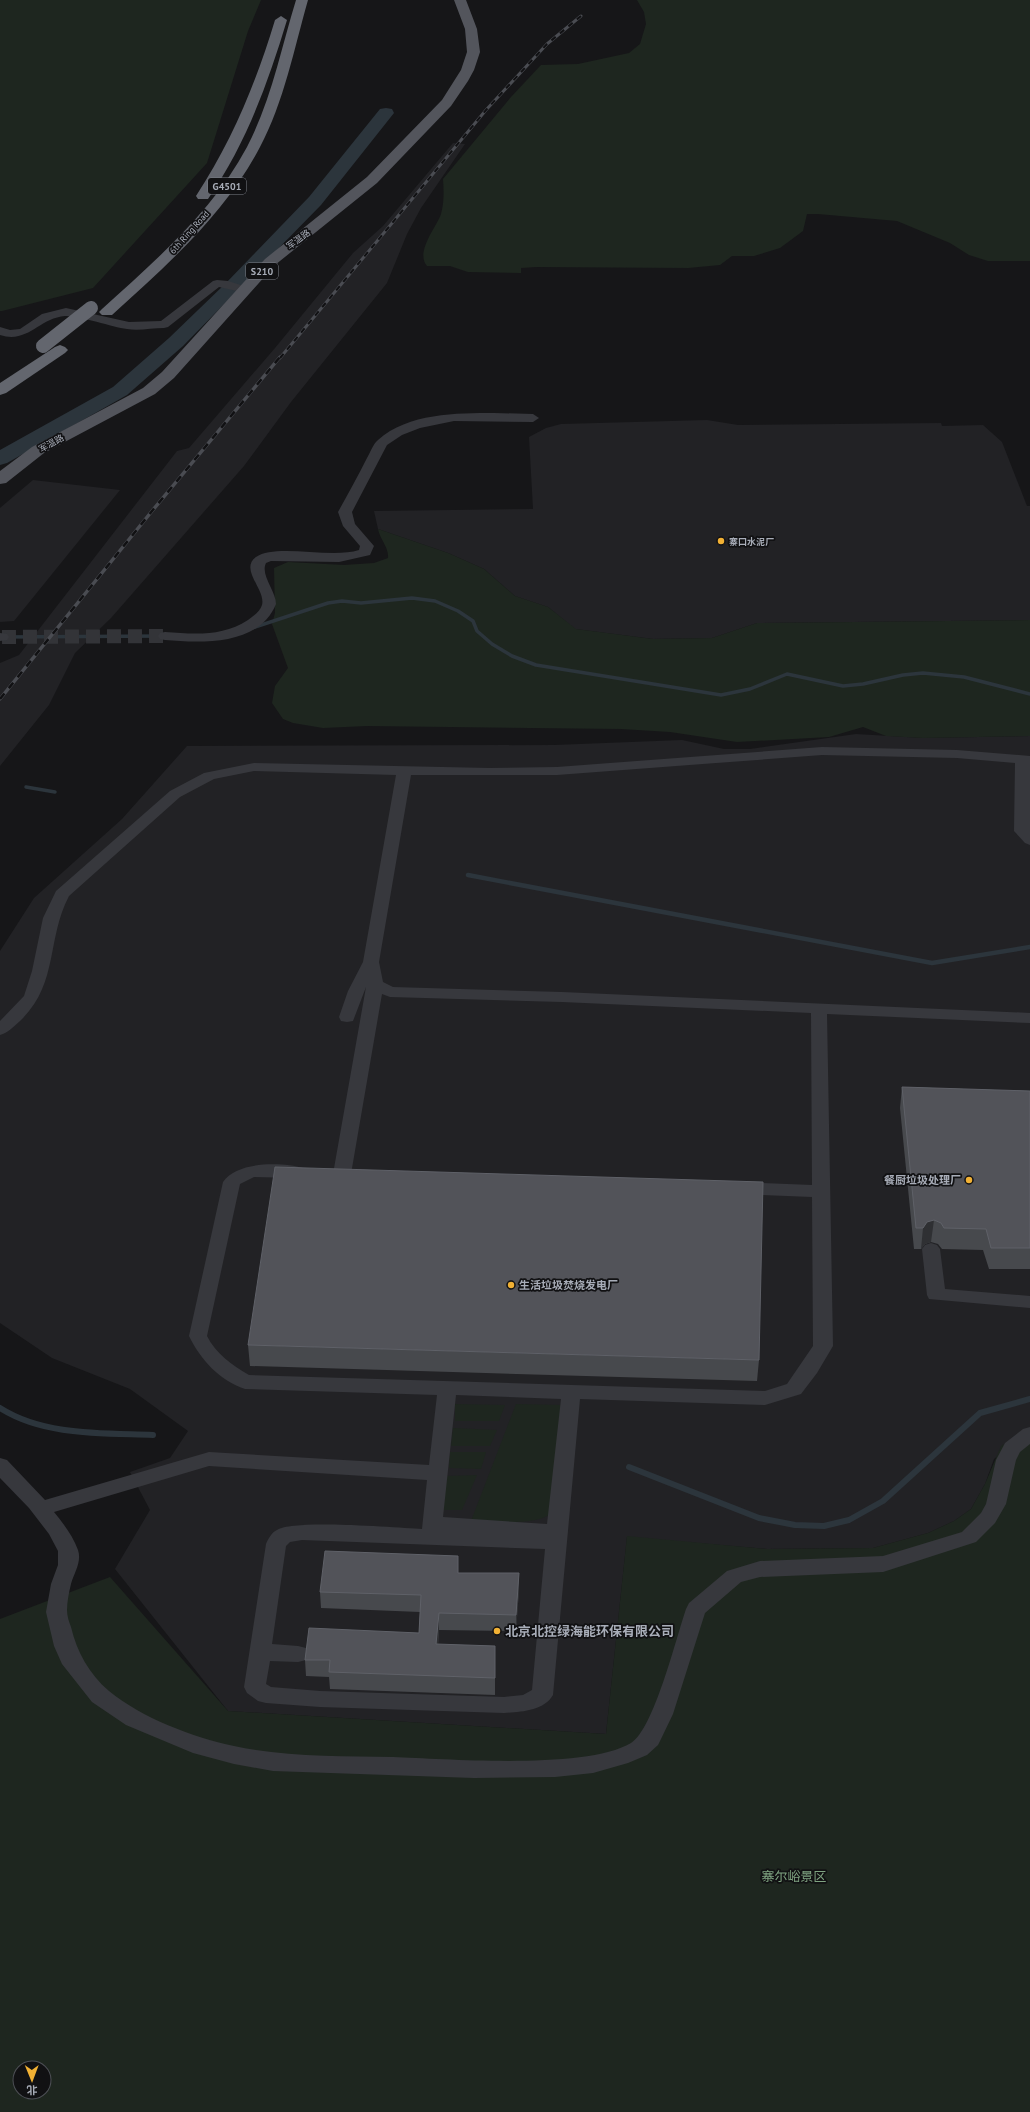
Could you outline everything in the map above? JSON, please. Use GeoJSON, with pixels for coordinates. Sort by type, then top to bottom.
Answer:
{"type":"FeatureCollection","features":[{"type":"Feature","properties":{"kind":"highway","name":"6th Ring Road"},"geometry":{"type":"LineString","coordinates":[[0,390],[60,350],[107,312],[187,237],[234,178],[251,152],[266,120],[301,4]]}},
{"type":"Feature","properties":{"kind":"highway","name":"6th Ring Road"},"geometry":{"type":"LineString","coordinates":[[197,204],[216,178],[247,120],[279,27],[284,8]]}},
{"type":"Feature","properties":{"kind":"highway","name":"6th Ring Road"},"geometry":{"type":"LineString","coordinates":[[0,376],[43,346],[91,308],[133,272],[173,230]]}},
{"type":"Feature","properties":{"kind":"main road","name":"军温路"},"geometry":{"type":"LineString","coordinates":[[0,479],[38,450],[149,391],[168,375],[270,262],[287,246],[316,226],[374,179],[439,114],[464,76],[472,58],[474,45],[460,0]]}},
{"type":"Feature","properties":{"kind":"street"},"geometry":{"type":"LineString","coordinates":[[0,332],[9,334],[23,332],[46,316],[66,312],[129,326],[164,324],[217,284],[228,284],[246,290]]}},
{"type":"Feature","properties":{"kind":"street"},"geometry":{"type":"LineString","coordinates":[[165,636],[222,637],[263,616],[269,604],[267,592],[257,570],[257,564],[261,559],[274,556],[344,558],[357,556],[365,552],[367,546],[347,524],[344,518],[345,512],[382,443],[392,435],[406,427],[426,422],[481,416],[533,418]]}},
{"type":"Feature","properties":{"kind":"street"},"geometry":{"type":"LineString","coordinates":[[0,1030],[31,998],[37,979],[54,906],[62,894],[154,811],[190,784],[223,772],[254,767],[404,771],[564,770],[822,752],[956,754],[1027,760],[1022,831],[1030,840]]}},
{"type":"Feature","properties":{"kind":"street"},"geometry":{"type":"LineString","coordinates":[[347,1018],[356,991],[371,962],[404,771]]}},
{"type":"Feature","properties":{"kind":"street"},"geometry":{"type":"LineString","coordinates":[[371,962],[375,986],[335,1174],[254,1171],[238,1175],[232,1182],[198,1336],[203,1348],[224,1370],[245,1382],[765,1398],[794,1389],[810,1368],[823,1346],[819,1010]]}},
{"type":"Feature","properties":{"kind":"street"},"geometry":{"type":"LineString","coordinates":[[375,986],[390,992],[562,997],[819,1010],[1030,1018]]}},
{"type":"Feature","properties":{"kind":"street"},"geometry":{"type":"LineString","coordinates":[[725,1187],[821,1191]]}},
{"type":"Feature","properties":{"kind":"street"},"geometry":{"type":"LineString","coordinates":[[930,1249],[936,1295],[1030,1302]]}},
{"type":"Feature","properties":{"kind":"street"},"geometry":{"type":"LineString","coordinates":[[432,1530],[447,1388]]}},
{"type":"Feature","properties":{"kind":"street"},"geometry":{"type":"LineString","coordinates":[[557,1536],[432,1530],[302,1532],[284,1535],[276,1544],[255,1687],[266,1695],[328,1700],[504,1705],[526,1703],[542,1695],[571,1392]]}},
{"type":"Feature","properties":{"kind":"street"},"geometry":{"type":"LineString","coordinates":[[0,1466],[40,1509],[57,1530],[68,1551],[68,1565],[61,1584],[56,1612],[73,1664],[100,1696],[134,1719],[201,1747],[273,1762],[474,1769],[555,1768],[592,1764],[620,1757],[639,1749],[650,1739],[662,1714],[696,1609],[734,1576],[760,1569],[884,1564],[969,1537],[988,1518],[996,1504],[1006,1460],[1012,1448],[1030,1434]]}},
{"type":"Feature","properties":{"kind":"street"},"geometry":{"type":"LineString","coordinates":[[40,1509],[209,1459],[438,1473]]}},
{"type":"Feature","properties":{"kind":"street"},"geometry":{"type":"LineString","coordinates":[[259,1652],[298,1654]]}},
{"type":"Feature","properties":{"kind":"shaded area"},"geometry":{"type":"Polygon","coordinates":[[[453,143],[465,144],[421,208],[407,234],[387,283],[291,402],[244,466],[111,618],[75,653],[49,705],[0,766],[0,663],[19,655],[177,451],[189,448],[275,348],[353,253],[383,226],[453,143]]]}},
{"type":"Feature","properties":{"kind":"shaded area","name":"寨口水泥厂"},"geometry":{"type":"Polygon","coordinates":[[[707,420],[738,425],[941,423],[942,426],[983,425],[1002,442],[1027,506],[1030,506],[1030,620],[757,623],[712,638],[653,639],[575,629],[548,607],[515,596],[484,569],[448,553],[378,529],[374,511],[533,509],[529,437],[546,428],[561,424],[707,420]]]}},
{"type":"Feature","properties":{"kind":"shaded area"},"geometry":{"type":"Polygon","coordinates":[[[33,480],[120,490],[14,621],[0,622],[0,508],[33,480]]]}},
{"type":"Feature","properties":{"kind":"shaded area","name":"北京北控绿海能环保有限公司"},"geometry":{"type":"Polygon","coordinates":[[[856,734],[923,738],[1030,736],[1030,1429],[994,1459],[985,1484],[971,1509],[954,1521],[928,1533],[873,1548],[767,1549],[627,1537],[606,1734],[228,1711],[115,1569],[150,1510],[130,1472],[170,1458],[188,1431],[130,1389],[52,1358],[0,1323],[0,951],[34,898],[122,819],[187,746],[554,745],[682,740],[724,749],[750,749],[856,734]]]}},
{"type":"Feature","properties":{"kind":"green space"},"geometry":{"type":"Polygon","coordinates":[[[0,0],[261,0],[248,31],[207,163],[93,288],[2,311],[0,311],[0,0]]]}},
{"type":"Feature","properties":{"kind":"green space"},"geometry":{"type":"Polygon","coordinates":[[[637,0],[1030,0],[1030,261],[988,261],[969,255],[950,243],[897,221],[807,214],[803,231],[780,248],[754,256],[732,256],[720,265],[688,268],[536,267],[521,268],[521,273],[468,272],[450,266],[427,266],[423,254],[441,214],[444,197],[443,179],[511,97],[541,65],[578,64],[629,53],[640,44],[646,24],[644,12],[637,0]]]}},
{"type":"Feature","properties":{"kind":"green space"},"geometry":{"type":"Polygon","coordinates":[[[378,529],[448,553],[484,569],[515,596],[548,607],[576,629],[653,639],[712,638],[757,623],[1030,620],[1030,736],[923,738],[886,736],[863,727],[829,737],[737,742],[670,732],[621,729],[367,726],[323,728],[293,723],[283,719],[272,703],[275,686],[288,668],[272,624],[275,613],[274,568],[288,562],[344,565],[374,563],[388,558],[386,547],[378,529]]]}},
{"type":"Feature","properties":{"kind":"green space"},"geometry":{"type":"Polygon","coordinates":[[[455,1404],[505,1405],[499,1421],[455,1421],[455,1404]]]}},
{"type":"Feature","properties":{"kind":"green space"},"geometry":{"type":"Polygon","coordinates":[[[516,1404],[562,1405],[554,1512],[546,1517],[536,1520],[514,1522],[471,1521],[516,1404]]]}},
{"type":"Feature","properties":{"kind":"green space"},"geometry":{"type":"Polygon","coordinates":[[[453,1428],[497,1430],[490,1446],[451,1446],[453,1428]]]}},
{"type":"Feature","properties":{"kind":"green space","name":"寨尔峪景区"},"geometry":{"type":"Polygon","coordinates":[[[1030,1429],[1030,2112],[0,2112],[0,1619],[110,1577],[228,1711],[606,1734],[627,1536],[767,1549],[873,1548],[928,1533],[954,1521],[971,1509],[985,1484],[1001,1446],[1030,1429]]]}},
{"type":"Feature","properties":{"kind":"green space"},"geometry":{"type":"Polygon","coordinates":[[[450,1452],[486,1452],[481,1469],[449,1468],[450,1452]]]}},
{"type":"Feature","properties":{"kind":"green space"},"geometry":{"type":"Polygon","coordinates":[[[477,1475],[462,1510],[443,1510],[447,1476],[477,1475]]]}},
{"type":"Feature","properties":{"kind":"building","name":"餐厨垃圾处理厂"},"geometry":{"type":"Polygon","coordinates":[[[902,1087],[1030,1091],[1030,1248],[991,1248],[986,1229],[944,1228],[941,1223],[934,1220],[927,1222],[923,1228],[916,1228],[902,1087]]]}},
{"type":"Feature","properties":{"kind":"building","name":"生活垃圾焚烧发电厂"},"geometry":{"type":"Polygon","coordinates":[[[275,1167],[763,1182],[759,1360],[248,1345],[275,1167]]]}},
{"type":"Feature","properties":{"kind":"building","name":"北京北控绿海能环保有限公司"},"geometry":{"type":"Polygon","coordinates":[[[325,1551],[458,1556],[458,1573],[519,1573],[516,1615],[439,1613],[436,1644],[495,1646],[495,1678],[329,1672],[330,1660],[305,1660],[309,1628],[419,1633],[421,1595],[320,1592],[325,1551]]]}},
{"type":"Feature","properties":{"kind":"waterway"},"geometry":{"type":"LineString","coordinates":[[235,283],[315,201],[386,113]]}},
{"type":"Feature","properties":{"kind":"waterway"},"geometry":{"type":"LineString","coordinates":[[0,459],[120,391],[176,342],[230,288]]}},
{"type":"Feature","properties":{"kind":"waterway"},"geometry":{"type":"LineString","coordinates":[[252,628],[328,603],[342,601],[361,603],[412,598],[435,601],[458,611],[473,621],[477,631],[492,644],[512,656],[536,665],[721,695],[750,689],[787,674],[843,686],[863,684],[903,675],[923,673],[964,677],[1030,694]]}},
{"type":"Feature","properties":{"kind":"waterway"},"geometry":{"type":"LineString","coordinates":[[0,637],[164,636]]}},
{"type":"Feature","properties":{"kind":"waterway"},"geometry":{"type":"LineString","coordinates":[[26,787],[55,792]]}},
{"type":"Feature","properties":{"kind":"waterway"},"geometry":{"type":"LineString","coordinates":[[468,875],[932,963],[1030,947]]}},
{"type":"Feature","properties":{"kind":"waterway"},"geometry":{"type":"LineString","coordinates":[[629,1467],[759,1518],[795,1525],[824,1526],[849,1520],[883,1501],[980,1413],[1030,1399]]}},
{"type":"Feature","properties":{"kind":"waterway"},"geometry":{"type":"LineString","coordinates":[[0,1408],[35,1424],[54,1428],[94,1433],[153,1435]]}},
{"type":"Feature","properties":{"kind":"tunnel"},"geometry":{"type":"LineString","coordinates":[[2,637],[165,636]]}},
{"type":"Feature","properties":{"kind":"railway"},"geometry":{"type":"LineString","coordinates":[[280,358],[486,110],[547,44],[581,16]]}},
{"type":"Feature","properties":{"kind":"railway"},"geometry":{"type":"LineString","coordinates":[[0,699],[152,511],[280,357]]}},
{"type":"Feature","properties":{"kind":"place","name":"寨口水泥厂"},"geometry":{"type":"Point","coordinates":[721,541]}},
{"type":"Feature","properties":{"kind":"place","name":"餐厨垃圾处理厂"},"geometry":{"type":"Point","coordinates":[969,1180]}},
{"type":"Feature","properties":{"kind":"place","name":"生活垃圾焚烧发电厂"},"geometry":{"type":"Point","coordinates":[511,1285]}},
{"type":"Feature","properties":{"kind":"place","name":"北京北控绿海能环保有限公司"},"geometry":{"type":"Point","coordinates":[497,1631]}}]}
